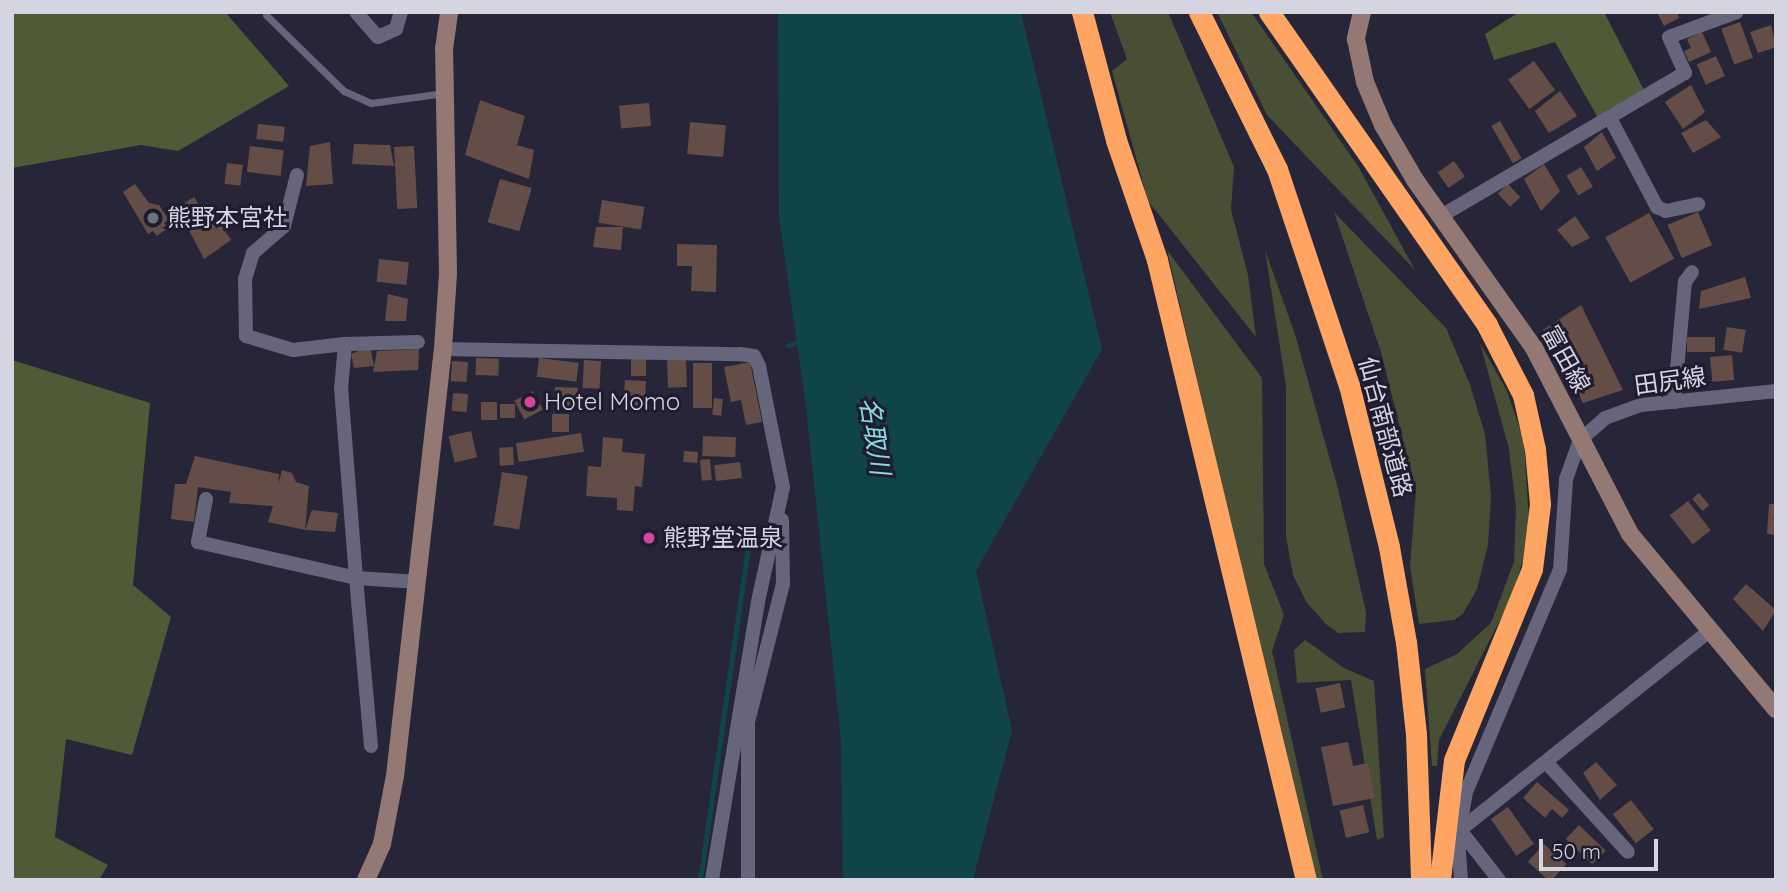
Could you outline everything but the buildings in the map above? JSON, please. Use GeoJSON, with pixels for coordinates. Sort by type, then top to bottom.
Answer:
{"type":"FeatureCollection","features":[{"type":"Feature","properties":{"kind":"highway"},"geometry":{"type":"LineString","coordinates":[[1082,12],[1116,139],[1157,260],[1306,880]]}},
{"type":"Feature","properties":{"kind":"highway","name":"仙台南部道路"},"geometry":{"type":"LineString","coordinates":[[1199,12],[1277,169],[1349,385],[1389,547],[1406,642],[1416,734],[1421,880]]}},
{"type":"Feature","properties":{"kind":"highway"},"geometry":{"type":"LineString","coordinates":[[1269,12],[1487,325],[1523,394],[1535,449],[1540,504],[1532,569],[1454,760],[1440,880]]}},
{"type":"Feature","properties":{"kind":"street"},"geometry":{"type":"LineString","coordinates":[[356,12],[378,37],[396,29],[401,12]]}},
{"type":"Feature","properties":{"kind":"street"},"geometry":{"type":"LineString","coordinates":[[366,880],[383,844],[395,776],[443,349],[448,273],[444,93],[449,12]]}},
{"type":"Feature","properties":{"kind":"street","name":"富田線"},"geometry":{"type":"LineString","coordinates":[[1362,12],[1356,39],[1365,82],[1383,125],[1441,216],[1534,348],[1630,534],[1776,709]]}},
{"type":"Feature","properties":{"kind":"street"},"geometry":{"type":"LineString","coordinates":[[1441,216],[1685,73],[1669,37],[1737,12]]}},
{"type":"Feature","properties":{"kind":"street"},"geometry":{"type":"LineString","coordinates":[[1610,118],[1657,207],[1666,211],[1698,204]]}},
{"type":"Feature","properties":{"kind":"street"},"geometry":{"type":"LineString","coordinates":[[297,175],[284,226],[253,253],[245,279],[246,335],[293,351],[345,344],[418,342]]}},
{"type":"Feature","properties":{"kind":"street"},"geometry":{"type":"LineString","coordinates":[[1674,402],[1685,282],[1692,272]]}},
{"type":"Feature","properties":{"kind":"street"},"geometry":{"type":"LineString","coordinates":[[345,344],[341,389],[372,746]]}},
{"type":"Feature","properties":{"kind":"street"},"geometry":{"type":"LineString","coordinates":[[443,349],[515,347],[754,356],[760,366],[781,494],[783,584],[748,722],[748,880]]}},
{"type":"Feature","properties":{"kind":"street","name":"田尻線"},"geometry":{"type":"LineString","coordinates":[[1580,440],[1605,418],[1641,405],[1776,391]]}},
{"type":"Feature","properties":{"kind":"street"},"geometry":{"type":"LineString","coordinates":[[1461,880],[1460,830],[1466,792],[1480,755],[1539,629],[1560,570],[1566,479],[1580,440]]}},
{"type":"Feature","properties":{"kind":"street"},"geometry":{"type":"LineString","coordinates":[[712,880],[753,629],[781,494]]}},
{"type":"Feature","properties":{"kind":"street"},"geometry":{"type":"LineString","coordinates":[[206,499],[198,542],[356,578],[418,582]]}},
{"type":"Feature","properties":{"kind":"street"},"geometry":{"type":"LineString","coordinates":[[1460,830],[1709,631]]}},
{"type":"Feature","properties":{"kind":"street"},"geometry":{"type":"LineString","coordinates":[[1547,763],[1629,852]]}},
{"type":"Feature","properties":{"kind":"street"},"geometry":{"type":"LineString","coordinates":[[1460,830],[1499,880]]}},
{"type":"Feature","properties":{"kind":"lane"},"geometry":{"type":"LineString","coordinates":[[266,15],[344,91],[371,103],[444,93]]}},
{"type":"Feature","properties":{"kind":"shaded area"},"geometry":{"type":"Polygon","coordinates":[[[12,12],[225,12],[289,86],[178,151],[141,145],[12,168],[12,12]]]}},
{"type":"Feature","properties":{"kind":"shaded area"},"geometry":{"type":"Polygon","coordinates":[[[1110,12],[1168,12],[1234,167],[1231,210],[1248,275],[1256,337],[1148,201],[1112,71],[1127,59],[1110,12]]]}},
{"type":"Feature","properties":{"kind":"shaded area"},"geometry":{"type":"Polygon","coordinates":[[[1217,12],[1251,12],[1358,166],[1415,270],[1267,115],[1217,12]]]}},
{"type":"Feature","properties":{"kind":"shaded area"},"geometry":{"type":"Polygon","coordinates":[[[1519,12],[1604,12],[1644,90],[1598,118],[1555,42],[1494,60],[1485,34],[1519,12]]]}},
{"type":"Feature","properties":{"kind":"shaded area"},"geometry":{"type":"Polygon","coordinates":[[[1334,212],[1446,328],[1470,385],[1485,434],[1491,496],[1488,545],[1477,589],[1463,614],[1454,620],[1419,624],[1410,566],[1416,491],[1381,352],[1334,212]]]}},
{"type":"Feature","properties":{"kind":"shaded area"},"geometry":{"type":"Polygon","coordinates":[[[1167,250],[1262,378],[1264,564],[1284,615],[1272,651],[1323,880],[1314,880],[1167,250]]]}},
{"type":"Feature","properties":{"kind":"shaded area"},"geometry":{"type":"Polygon","coordinates":[[[1265,250],[1295,334],[1338,489],[1366,612],[1365,632],[1338,633],[1326,624],[1307,603],[1293,575],[1286,536],[1286,386],[1265,250]]]}},
{"type":"Feature","properties":{"kind":"shaded area"},"geometry":{"type":"Polygon","coordinates":[[[1480,343],[1507,391],[1524,441],[1529,522],[1523,560],[1511,598],[1439,740],[1437,766],[1432,766],[1425,669],[1457,654],[1491,623],[1514,562],[1516,508],[1509,449],[1480,343]]]}},
{"type":"Feature","properties":{"kind":"shaded area"},"geometry":{"type":"Polygon","coordinates":[[[12,360],[150,403],[133,585],[171,617],[132,755],[66,739],[55,837],[108,865],[99,880],[12,880],[12,360]]]}},
{"type":"Feature","properties":{"kind":"shaded area"},"geometry":{"type":"Polygon","coordinates":[[[1305,640],[1344,668],[1374,681],[1384,837],[1377,840],[1351,680],[1297,683],[1294,650],[1305,640]]]}},
{"type":"Feature","properties":{"kind":"water","name":"名取川"},"geometry":{"type":"Polygon","coordinates":[[[778,12],[1021,12],[1102,349],[976,571],[1012,730],[973,880],[843,880],[841,741],[806,407],[779,216],[778,12]]]}},
{"type":"Feature","properties":{"kind":"waterway"},"geometry":{"type":"LineString","coordinates":[[788,346],[802,340]]}},
{"type":"Feature","properties":{"kind":"waterway"},"geometry":{"type":"LineString","coordinates":[[700,880],[751,528]]}},
{"type":"Feature","properties":{"kind":"place","name":"熊野本宮社"},"geometry":{"type":"Point","coordinates":[153,218]}},
{"type":"Feature","properties":{"kind":"place","name":"Hotel Momo"},"geometry":{"type":"Point","coordinates":[530,402]}},
{"type":"Feature","properties":{"kind":"place","name":"熊野堂温泉"},"geometry":{"type":"Point","coordinates":[649,538]}}]}
